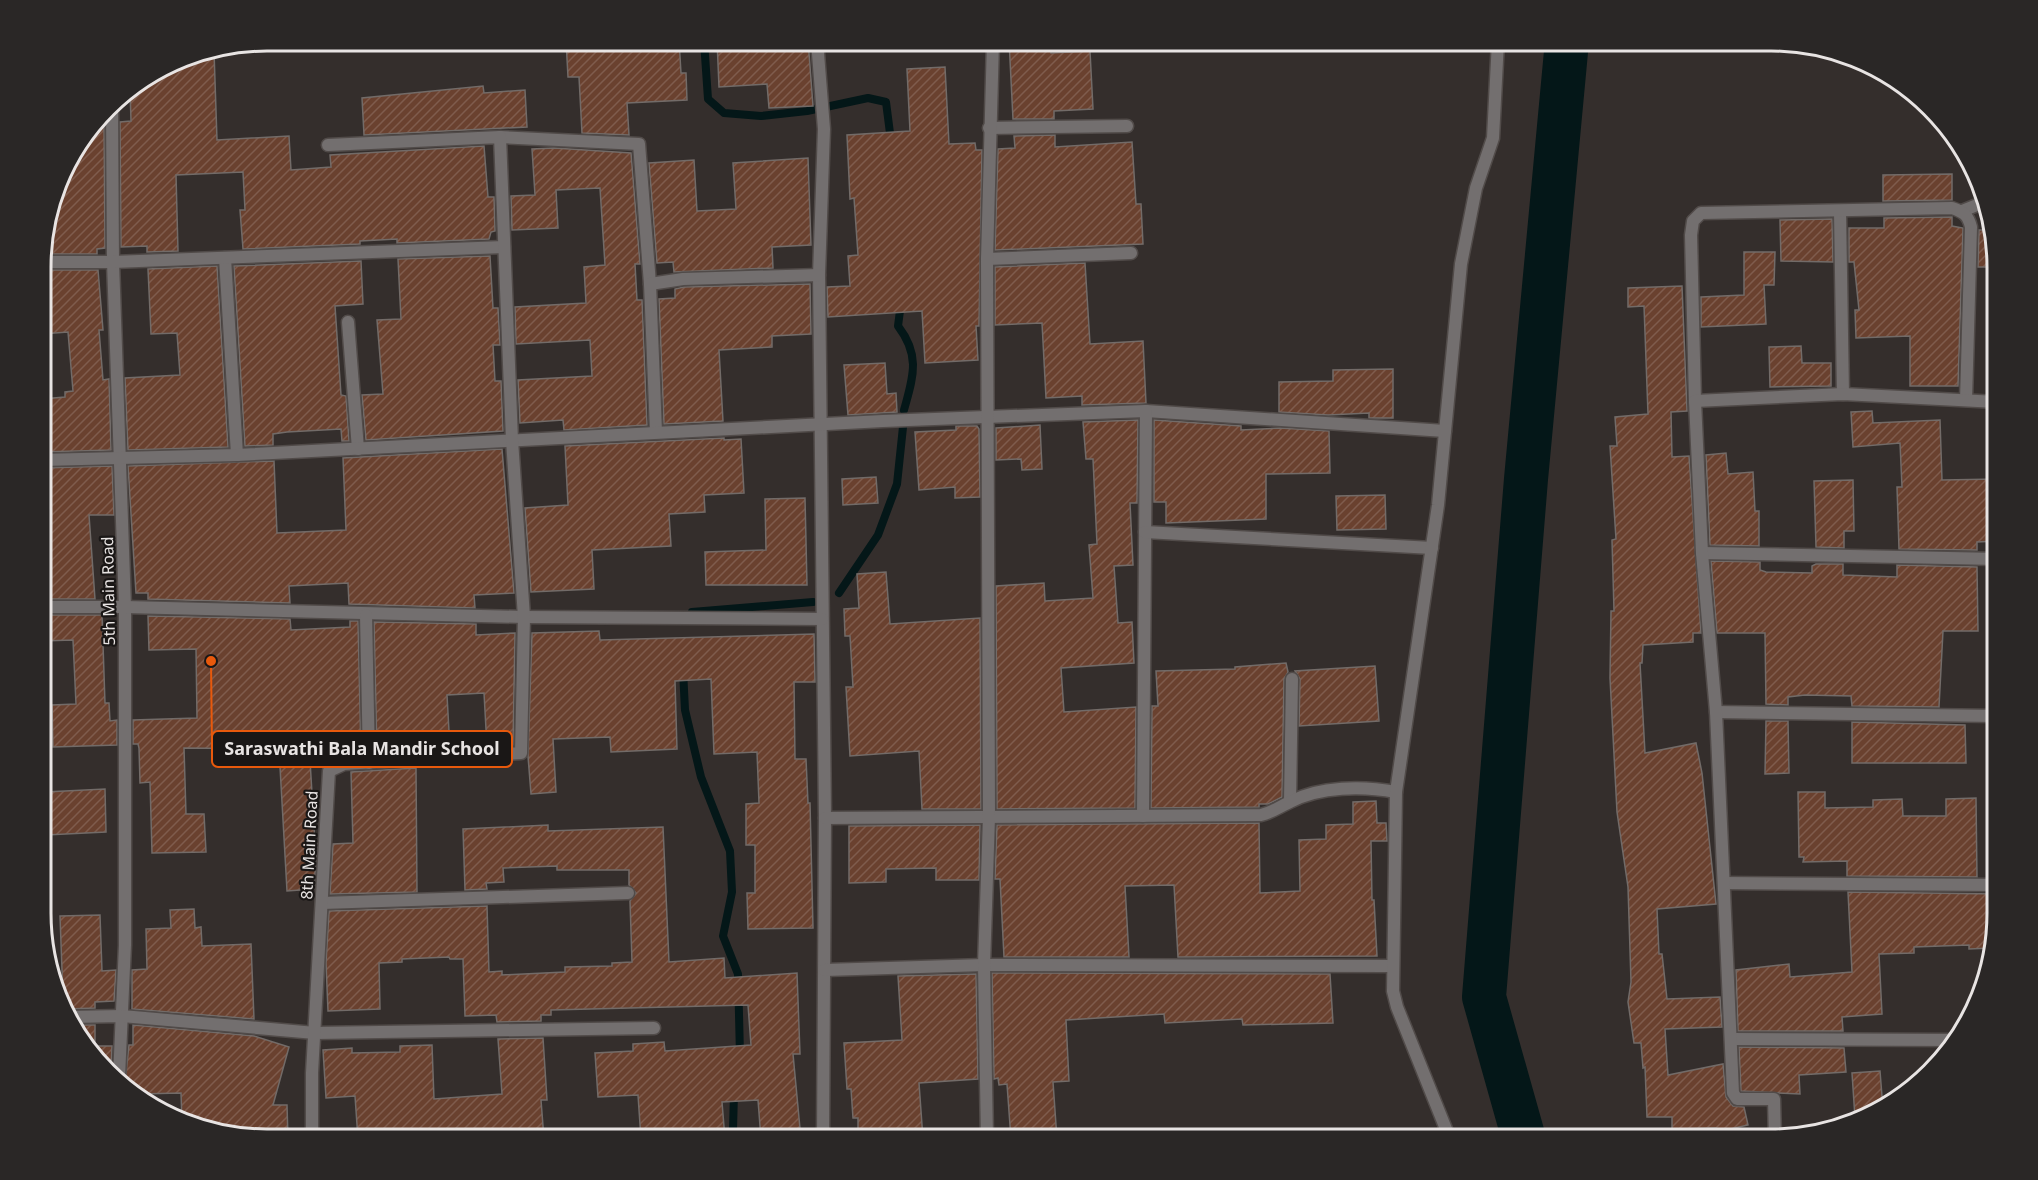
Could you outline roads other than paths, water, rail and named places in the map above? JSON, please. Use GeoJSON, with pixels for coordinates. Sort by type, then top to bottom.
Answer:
{"type":"FeatureCollection","features":[{"type":"Feature","properties":{"kind":"street"},"geometry":{"type":"LineString","coordinates":[[818,51],[824,129],[819,275],[825,818],[823,1129]]}},
{"type":"Feature","properties":{"kind":"street"},"geometry":{"type":"LineString","coordinates":[[987,1129],[984,965],[989,817],[987,259],[992,51]]}},
{"type":"Feature","properties":{"kind":"street"},"geometry":{"type":"LineString","coordinates":[[1446,1129],[1397,1007],[1392,966],[1396,792],[1432,548],[1461,264],[1476,188],[1493,138],[1497,51]]}},
{"type":"Feature","properties":{"kind":"street","name":"5th Main Road"},"geometry":{"type":"LineString","coordinates":[[112,116],[113,262],[122,457],[125,607],[124,945],[119,1071]]}},
{"type":"Feature","properties":{"kind":"street"},"geometry":{"type":"LineString","coordinates":[[989,128],[1127,126]]}},
{"type":"Feature","properties":{"kind":"street"},"geometry":{"type":"LineString","coordinates":[[328,145],[500,137],[639,144],[650,284],[656,432]]}},
{"type":"Feature","properties":{"kind":"street","name":"8th Main Road"},"geometry":{"type":"LineString","coordinates":[[312,1129],[329,771],[344,764],[521,753],[524,617],[512,440],[500,137]]}},
{"type":"Feature","properties":{"kind":"street"},"geometry":{"type":"LineString","coordinates":[[1962,211],[1978,205]]}},
{"type":"Feature","properties":{"kind":"street"},"geometry":{"type":"LineString","coordinates":[[1775,1129],[1774,1099],[1737,1099],[1733,1094],[1716,712],[1702,552],[1695,401],[1691,235],[1694,221],[1701,213],[1716,212],[1840,212],[1952,208],[1962,211],[1969,218],[1971,227],[1966,400]]}},
{"type":"Feature","properties":{"kind":"street"},"geometry":{"type":"LineString","coordinates":[[1840,212],[1843,394]]}},
{"type":"Feature","properties":{"kind":"street"},"geometry":{"type":"LineString","coordinates":[[51,261],[113,262],[504,247]]}},
{"type":"Feature","properties":{"kind":"street"},"geometry":{"type":"LineString","coordinates":[[987,259],[1131,253]]}},
{"type":"Feature","properties":{"kind":"street"},"geometry":{"type":"LineString","coordinates":[[225,258],[237,455]]}},
{"type":"Feature","properties":{"kind":"street"},"geometry":{"type":"LineString","coordinates":[[650,284],[683,279],[819,275]]}},
{"type":"Feature","properties":{"kind":"street"},"geometry":{"type":"LineString","coordinates":[[348,322],[358,449]]}},
{"type":"Feature","properties":{"kind":"street"},"geometry":{"type":"LineString","coordinates":[[1695,401],[1843,394],[1987,401]]}},
{"type":"Feature","properties":{"kind":"street"},"geometry":{"type":"LineString","coordinates":[[51,460],[237,455],[921,419],[1146,411],[1445,431]]}},
{"type":"Feature","properties":{"kind":"street"},"geometry":{"type":"LineString","coordinates":[[1143,816],[1146,411]]}},
{"type":"Feature","properties":{"kind":"street"},"geometry":{"type":"LineString","coordinates":[[1144,532],[1432,548]]}},
{"type":"Feature","properties":{"kind":"street"},"geometry":{"type":"LineString","coordinates":[[1702,552],[1987,559]]}},
{"type":"Feature","properties":{"kind":"street"},"geometry":{"type":"LineString","coordinates":[[51,607],[125,607],[366,615],[822,619]]}},
{"type":"Feature","properties":{"kind":"street"},"geometry":{"type":"LineString","coordinates":[[366,615],[369,763]]}},
{"type":"Feature","properties":{"kind":"street"},"geometry":{"type":"LineString","coordinates":[[1290,801],[1292,679]]}},
{"type":"Feature","properties":{"kind":"street"},"geometry":{"type":"LineString","coordinates":[[1716,712],[1987,716]]}},
{"type":"Feature","properties":{"kind":"street"},"geometry":{"type":"LineString","coordinates":[[825,818],[1260,815],[1276,812],[1290,801],[1330,789],[1381,789],[1396,792]]}},
{"type":"Feature","properties":{"kind":"street"},"geometry":{"type":"LineString","coordinates":[[1724,883],[1987,885]]}},
{"type":"Feature","properties":{"kind":"street"},"geometry":{"type":"LineString","coordinates":[[322,903],[628,893]]}},
{"type":"Feature","properties":{"kind":"street"},"geometry":{"type":"LineString","coordinates":[[825,970],[984,965],[1392,966]]}},
{"type":"Feature","properties":{"kind":"street"},"geometry":{"type":"LineString","coordinates":[[78,1017],[122,1016],[315,1033],[654,1028]]}},
{"type":"Feature","properties":{"kind":"street"},"geometry":{"type":"LineString","coordinates":[[1731,1039],[1946,1040]]}},
{"type":"Feature","properties":{"kind":"waterway"},"geometry":{"type":"LineString","coordinates":[[705,51],[708,99],[724,113],[761,116],[807,111],[868,98],[886,102],[891,141]]}},
{"type":"Feature","properties":{"kind":"waterway"},"geometry":{"type":"LineString","coordinates":[[1521,1129],[1484,997],[1526,479],[1566,51]]}},
{"type":"Feature","properties":{"kind":"waterway"},"geometry":{"type":"LineString","coordinates":[[901,303],[898,326],[910,347],[913,367],[904,410]]}},
{"type":"Feature","properties":{"kind":"waterway"},"geometry":{"type":"LineString","coordinates":[[839,593],[878,535],[897,484],[903,427]]}},
{"type":"Feature","properties":{"kind":"waterway"},"geometry":{"type":"LineString","coordinates":[[692,612],[813,602]]}},
{"type":"Feature","properties":{"kind":"waterway"},"geometry":{"type":"LineString","coordinates":[[683,670],[685,710],[701,777],[730,851],[732,892],[723,936],[738,974],[740,1055]]}},
{"type":"Feature","properties":{"kind":"waterway"},"geometry":{"type":"LineString","coordinates":[[733,1129],[734,1093]]}},
{"type":"Feature","properties":{"kind":"place","name":"Saraswathi Bala Mandir School"},"geometry":{"type":"Point","coordinates":[211,661]}}]}
